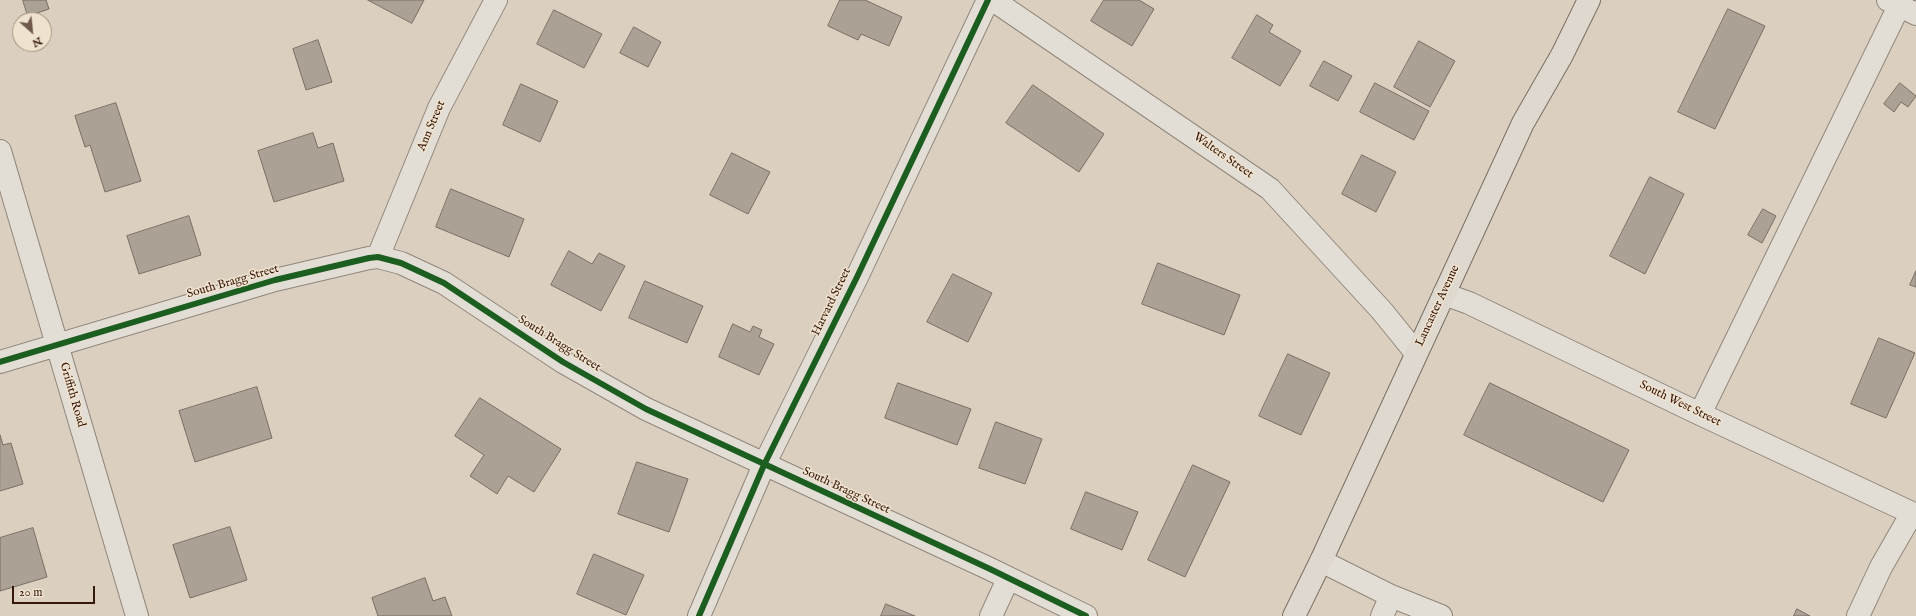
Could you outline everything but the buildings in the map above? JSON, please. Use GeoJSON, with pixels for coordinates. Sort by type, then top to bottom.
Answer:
{"type":"FeatureCollection","features":[{"type":"Feature","properties":{"kind":"main road","name":"Lancaster Avenue"},"geometry":{"type":"LineString","coordinates":[[1294,616],[1321,561],[1523,123],[1562,54],[1589,0]]}},
{"type":"Feature","properties":{"kind":"street","name":"Ann Street"},"geometry":{"type":"LineString","coordinates":[[378,257],[439,108],[496,0]]}},
{"type":"Feature","properties":{"kind":"street","name":"Harvard Street"},"geometry":{"type":"LineString","coordinates":[[699,616],[764,465],[857,277],[988,0]]}},
{"type":"Feature","properties":{"kind":"street","name":"Walters Street"},"geometry":{"type":"LineString","coordinates":[[993,0],[1270,189],[1382,310],[1416,353]]}},
{"type":"Feature","properties":{"kind":"street"},"geometry":{"type":"LineString","coordinates":[[1700,414],[1901,5]]}},
{"type":"Feature","properties":{"kind":"street","name":"Griffith Road"},"geometry":{"type":"LineString","coordinates":[[0,151],[137,616]]}},
{"type":"Feature","properties":{"kind":"street","name":"South Bragg Street"},"geometry":{"type":"LineString","coordinates":[[0,362],[275,280],[378,257],[401,263],[444,283],[569,365],[646,409],[990,569],[1086,616]]}},
{"type":"Feature","properties":{"kind":"street","name":"South West Street"},"geometry":{"type":"LineString","coordinates":[[1444,294],[1469,302],[1700,414],[1914,514]]}},
{"type":"Feature","properties":{"kind":"street"},"geometry":{"type":"LineString","coordinates":[[1858,616],[1881,567],[1914,514]]}},
{"type":"Feature","properties":{"kind":"street"},"geometry":{"type":"LineString","coordinates":[[1321,561],[1391,596],[1441,616]]}},
{"type":"Feature","properties":{"kind":"street"},"geometry":{"type":"LineString","coordinates":[[991,616],[1008,579]]}},
{"type":"Feature","properties":{"kind":"street"},"geometry":{"type":"LineString","coordinates":[[1382,616],[1391,596]]}},
{"type":"Feature","properties":{"kind":"cycle path"},"geometry":{"type":"LineString","coordinates":[[699,616],[764,465],[857,277],[988,0]]}},
{"type":"Feature","properties":{"kind":"cycle path"},"geometry":{"type":"LineString","coordinates":[[0,362],[275,280],[378,257],[401,263],[444,283],[563,362],[646,409],[990,569],[1086,616]]}}]}
